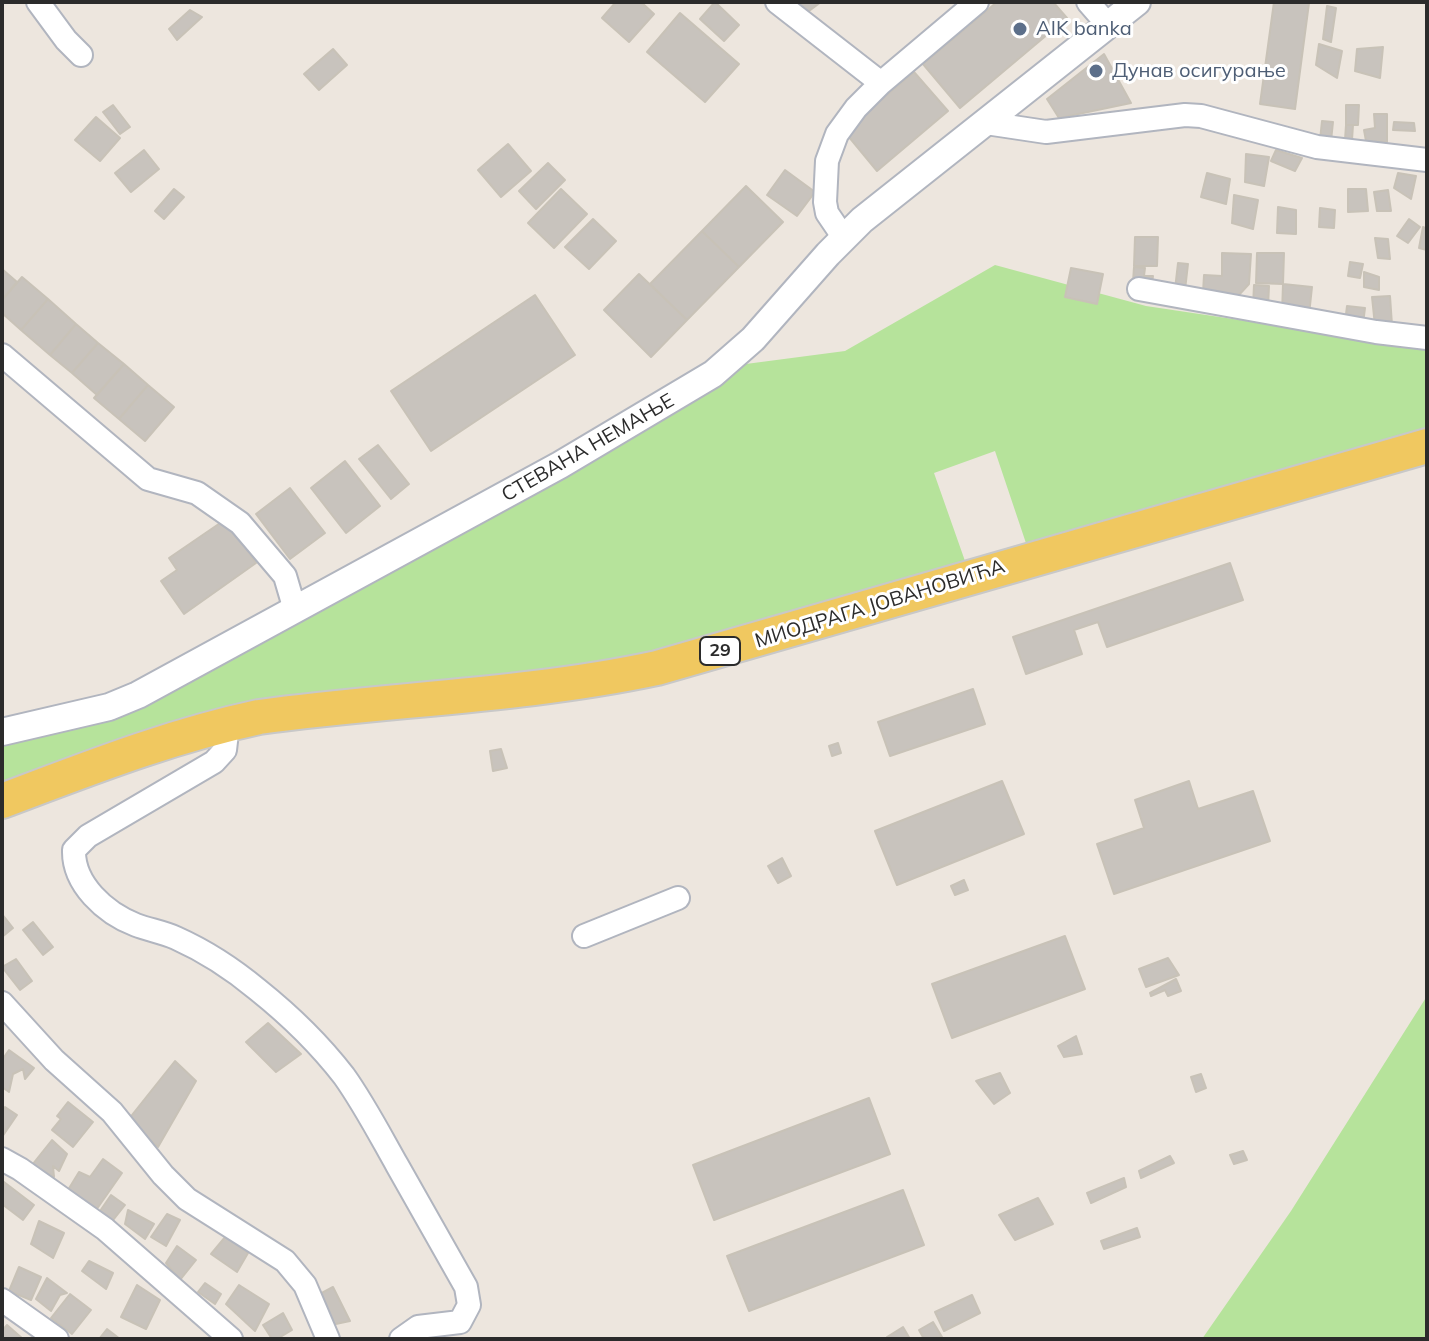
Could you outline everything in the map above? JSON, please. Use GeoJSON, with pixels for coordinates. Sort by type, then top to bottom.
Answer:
{"type":"FeatureCollection","features":[{"type":"Feature","properties":{"kind":"main road","name":"МИОДРАГА ЈОВАНОВИЋА"},"geometry":{"type":"LineString","coordinates":[[2,801],[106,761],[228,724],[285,714],[604,678],[657,668],[1427,446]]}},
{"type":"Feature","properties":{"kind":"street"},"geometry":{"type":"LineString","coordinates":[[38,2],[81,55]]}},
{"type":"Feature","properties":{"kind":"street"},"geometry":{"type":"LineString","coordinates":[[777,2],[881,83]]}},
{"type":"Feature","properties":{"kind":"street"},"geometry":{"type":"LineString","coordinates":[[844,238],[827,213],[825,202],[831,145],[850,114],[881,83],[977,2]]}},
{"type":"Feature","properties":{"kind":"street"},"geometry":{"type":"LineString","coordinates":[[1088,2],[1108,25]]}},
{"type":"Feature","properties":{"kind":"street","name":"СТЕВАНА НЕМАЊЕ"},"geometry":{"type":"LineString","coordinates":[[2,732],[125,701],[560,465],[713,374],[753,339],[844,238],[876,208],[1137,2]]}},
{"type":"Feature","properties":{"kind":"street"},"geometry":{"type":"LineString","coordinates":[[986,123],[1046,132],[1185,115],[1201,116],[1317,147],[1427,160]]}},
{"type":"Feature","properties":{"kind":"street"},"geometry":{"type":"LineString","coordinates":[[1139,289],[1376,332],[1427,338]]}},
{"type":"Feature","properties":{"kind":"street"},"geometry":{"type":"LineString","coordinates":[[2,355],[148,479],[197,493],[240,523],[285,576],[295,610]]}},
{"type":"Feature","properties":{"kind":"street"},"geometry":{"type":"LineString","coordinates":[[228,724],[225,750],[214,762],[88,836],[74,850],[74,864],[83,884],[100,903],[118,916],[135,925],[174,936],[204,952],[257,989],[297,1026],[343,1076],[378,1131],[466,1287],[469,1305],[460,1322],[418,1327],[401,1339]]}},
{"type":"Feature","properties":{"kind":"street"},"geometry":{"type":"LineString","coordinates":[[584,936],[678,898]]}},
{"type":"Feature","properties":{"kind":"street"},"geometry":{"type":"LineString","coordinates":[[2,1003],[54,1060],[112,1112],[163,1175],[187,1199],[285,1261],[305,1285],[328,1339]]}},
{"type":"Feature","properties":{"kind":"street"},"geometry":{"type":"LineString","coordinates":[[2,1159],[105,1229],[231,1339]]}},
{"type":"Feature","properties":{"kind":"street"},"geometry":{"type":"LineString","coordinates":[[2,1300],[57,1339]]}},
{"type":"Feature","properties":{"kind":"green space"},"geometry":{"type":"Polygon","coordinates":[[[995,265],[1146,306],[1427,348],[1427,451],[1031,558],[995,451],[934,473],[971,578],[778,635],[323,711],[2,801],[2,732],[87,713],[723,367],[845,351],[995,265]]]}},
{"type":"Feature","properties":{"kind":"green space"},"geometry":{"type":"Polygon","coordinates":[[[1427,996],[1427,1339],[1202,1339],[1291,1211],[1427,996]]]}},
{"type":"Feature","properties":{"kind":"building"},"geometry":{"type":"Polygon","coordinates":[[[616,2],[641,2],[654,14],[629,42],[602,18],[616,2]]]}},
{"type":"Feature","properties":{"kind":"building"},"geometry":{"type":"Polygon","coordinates":[[[715,2],[739,25],[724,41],[700,19],[715,2]]]}},
{"type":"Feature","properties":{"kind":"building"},"geometry":{"type":"Polygon","coordinates":[[[796,2],[821,2],[805,14],[796,2]]]}},
{"type":"Feature","properties":{"kind":"building"},"geometry":{"type":"Polygon","coordinates":[[[997,2],[1053,2],[1067,18],[960,108],[923,64],[997,2]]]}},
{"type":"Feature","properties":{"kind":"building"},"geometry":{"type":"Polygon","coordinates":[[[1274,2],[1309,3],[1295,109],[1260,104],[1274,2]]]}},
{"type":"Feature","properties":{"kind":"building"},"geometry":{"type":"Polygon","coordinates":[[[1327,6],[1336,8],[1331,42],[1323,39],[1327,6]]]}},
{"type":"Feature","properties":{"kind":"building"},"geometry":{"type":"Polygon","coordinates":[[[190,10],[202,17],[177,40],[169,29],[190,10]]]}},
{"type":"Feature","properties":{"kind":"building"},"geometry":{"type":"Polygon","coordinates":[[[680,13],[739,64],[705,102],[647,52],[680,13]]]}},
{"type":"Feature","properties":{"kind":"building"},"geometry":{"type":"Polygon","coordinates":[[[1319,44],[1342,51],[1337,78],[1316,65],[1319,44]]]}},
{"type":"Feature","properties":{"kind":"building"},"geometry":{"type":"Polygon","coordinates":[[[1383,47],[1380,78],[1355,71],[1357,49],[1383,47]]]}},
{"type":"Feature","properties":{"kind":"building"},"geometry":{"type":"Polygon","coordinates":[[[333,49],[347,65],[319,90],[304,74],[333,49]]]}},
{"type":"Feature","properties":{"kind":"building"},"geometry":{"type":"Polygon","coordinates":[[[1104,54],[1131,103],[1059,118],[1047,99],[1104,54]]]}},
{"type":"Feature","properties":{"kind":"building"},"geometry":{"type":"Polygon","coordinates":[[[914,72],[948,111],[877,171],[844,131],[914,72]]]}},
{"type":"Feature","properties":{"kind":"building"},"geometry":{"type":"Polygon","coordinates":[[[113,105],[130,127],[120,134],[103,112],[113,105]]]}},
{"type":"Feature","properties":{"kind":"building"},"geometry":{"type":"Polygon","coordinates":[[[1346,105],[1359,105],[1358,125],[1346,125],[1346,105]]]}},
{"type":"Feature","properties":{"kind":"building"},"geometry":{"type":"Polygon","coordinates":[[[1374,114],[1387,114],[1387,142],[1366,141],[1364,130],[1375,128],[1374,114]]]}},
{"type":"Feature","properties":{"kind":"building"},"geometry":{"type":"Polygon","coordinates":[[[96,117],[120,138],[100,161],[75,140],[96,117]]]}},
{"type":"Feature","properties":{"kind":"building"},"geometry":{"type":"Polygon","coordinates":[[[1322,121],[1333,122],[1331,141],[1320,140],[1322,121]]]}},
{"type":"Feature","properties":{"kind":"building"},"geometry":{"type":"Polygon","coordinates":[[[1394,122],[1414,123],[1415,131],[1393,130],[1394,122]]]}},
{"type":"Feature","properties":{"kind":"building"},"geometry":{"type":"Polygon","coordinates":[[[1346,125],[1353,125],[1352,140],[1345,140],[1346,125]]]}},
{"type":"Feature","properties":{"kind":"building"},"geometry":{"type":"Polygon","coordinates":[[[508,144],[531,171],[501,197],[478,170],[508,144]]]}},
{"type":"Feature","properties":{"kind":"building"},"geometry":{"type":"Polygon","coordinates":[[[144,150],[159,169],[131,192],[115,173],[144,150]]]}},
{"type":"Feature","properties":{"kind":"building"},"geometry":{"type":"Polygon","coordinates":[[[1276,150],[1302,158],[1295,171],[1271,161],[1276,150]]]}},
{"type":"Feature","properties":{"kind":"building"},"geometry":{"type":"Polygon","coordinates":[[[1246,154],[1269,157],[1264,186],[1245,182],[1246,154]]]}},
{"type":"Feature","properties":{"kind":"building"},"geometry":{"type":"Polygon","coordinates":[[[548,163],[565,180],[536,209],[519,191],[548,163]]]}},
{"type":"Feature","properties":{"kind":"building"},"geometry":{"type":"Polygon","coordinates":[[[785,170],[815,192],[797,216],[767,195],[785,170]]]}},
{"type":"Feature","properties":{"kind":"building"},"geometry":{"type":"Polygon","coordinates":[[[1207,173],[1230,179],[1226,204],[1201,197],[1207,173]]]}},
{"type":"Feature","properties":{"kind":"building"},"geometry":{"type":"Polygon","coordinates":[[[1398,173],[1416,176],[1411,199],[1394,188],[1398,173]]]}},
{"type":"Feature","properties":{"kind":"building"},"geometry":{"type":"Polygon","coordinates":[[[746,186],[783,222],[739,267],[702,231],[746,186]]]}},
{"type":"Feature","properties":{"kind":"building"},"geometry":{"type":"Polygon","coordinates":[[[174,189],[184,197],[164,219],[155,211],[174,189]]]}},
{"type":"Feature","properties":{"kind":"building"},"geometry":{"type":"Polygon","coordinates":[[[561,189],[587,214],[554,248],[528,223],[561,189]]]}},
{"type":"Feature","properties":{"kind":"building"},"geometry":{"type":"Polygon","coordinates":[[[1348,189],[1366,189],[1368,211],[1348,212],[1348,189]]]}},
{"type":"Feature","properties":{"kind":"building"},"geometry":{"type":"Polygon","coordinates":[[[1388,190],[1391,211],[1377,211],[1374,192],[1388,190]]]}},
{"type":"Feature","properties":{"kind":"building"},"geometry":{"type":"Polygon","coordinates":[[[1234,195],[1258,200],[1253,229],[1232,223],[1234,195]]]}},
{"type":"Feature","properties":{"kind":"building"},"geometry":{"type":"Polygon","coordinates":[[[1278,207],[1296,210],[1296,234],[1277,233],[1278,207]]]}},
{"type":"Feature","properties":{"kind":"building"},"geometry":{"type":"Polygon","coordinates":[[[1320,208],[1335,210],[1334,228],[1319,227],[1320,208]]]}},
{"type":"Feature","properties":{"kind":"building"},"geometry":{"type":"Polygon","coordinates":[[[593,219],[616,241],[589,269],[565,247],[593,219]]]}},
{"type":"Feature","properties":{"kind":"building"},"geometry":{"type":"Polygon","coordinates":[[[1409,219],[1420,227],[1408,243],[1397,236],[1409,219]]]}},
{"type":"Feature","properties":{"kind":"building"},"geometry":{"type":"Polygon","coordinates":[[[1423,227],[1427,229],[1427,250],[1419,248],[1423,227]]]}},
{"type":"Feature","properties":{"kind":"building"},"geometry":{"type":"Polygon","coordinates":[[[702,231],[739,267],[687,320],[650,284],[702,231]]]}},
{"type":"Feature","properties":{"kind":"building"},"geometry":{"type":"Polygon","coordinates":[[[1135,237],[1158,237],[1157,266],[1134,266],[1135,237]]]}},
{"type":"Feature","properties":{"kind":"building"},"geometry":{"type":"Polygon","coordinates":[[[1375,238],[1388,239],[1390,259],[1378,258],[1375,238]]]}},
{"type":"Feature","properties":{"kind":"building"},"geometry":{"type":"Polygon","coordinates":[[[1222,253],[1251,254],[1249,284],[1238,296],[1237,304],[1203,293],[1204,275],[1222,276],[1222,253]]]}},
{"type":"Feature","properties":{"kind":"building"},"geometry":{"type":"Polygon","coordinates":[[[1257,253],[1284,253],[1283,284],[1256,283],[1257,253]]]}},
{"type":"Feature","properties":{"kind":"building"},"geometry":{"type":"Polygon","coordinates":[[[1350,262],[1363,264],[1360,278],[1348,276],[1350,262]]]}},
{"type":"Feature","properties":{"kind":"building"},"geometry":{"type":"Polygon","coordinates":[[[1178,263],[1188,264],[1185,290],[1175,289],[1178,263]]]}},
{"type":"Feature","properties":{"kind":"building"},"geometry":{"type":"Polygon","coordinates":[[[1134,267],[1145,268],[1144,276],[1153,276],[1152,284],[1133,282],[1134,267]]]}},
{"type":"Feature","properties":{"kind":"building"},"geometry":{"type":"Polygon","coordinates":[[[1071,268],[1103,274],[1097,304],[1065,297],[1071,268]]]}},
{"type":"Feature","properties":{"kind":"building"},"geometry":{"type":"Polygon","coordinates":[[[2,269],[17,282],[2,300],[2,269]]]}},
{"type":"Feature","properties":{"kind":"building"},"geometry":{"type":"Polygon","coordinates":[[[1364,272],[1379,277],[1379,290],[1364,287],[1364,272]]]}},
{"type":"Feature","properties":{"kind":"building"},"geometry":{"type":"Polygon","coordinates":[[[639,274],[687,320],[651,357],[604,310],[639,274]]]}},
{"type":"Feature","properties":{"kind":"building"},"geometry":{"type":"Polygon","coordinates":[[[22,277],[48,299],[21,330],[2,313],[2,300],[22,277]]]}},
{"type":"Feature","properties":{"kind":"building"},"geometry":{"type":"Polygon","coordinates":[[[1283,284],[1312,287],[1309,315],[1282,313],[1283,284]]]}},
{"type":"Feature","properties":{"kind":"building"},"geometry":{"type":"Polygon","coordinates":[[[1254,285],[1269,286],[1268,307],[1253,306],[1254,285]]]}},
{"type":"Feature","properties":{"kind":"building"},"geometry":{"type":"Polygon","coordinates":[[[535,295],[575,355],[431,451],[391,391],[535,295]]]}},
{"type":"Feature","properties":{"kind":"building"},"geometry":{"type":"Polygon","coordinates":[[[1390,296],[1392,325],[1375,326],[1372,297],[1390,296]]]}},
{"type":"Feature","properties":{"kind":"building"},"geometry":{"type":"Polygon","coordinates":[[[48,299],[76,324],[50,355],[21,330],[48,299]]]}},
{"type":"Feature","properties":{"kind":"building"},"geometry":{"type":"Polygon","coordinates":[[[1347,306],[1365,308],[1363,324],[1345,322],[1347,306]]]}},
{"type":"Feature","properties":{"kind":"building"},"geometry":{"type":"Polygon","coordinates":[[[76,324],[98,343],[72,373],[50,355],[76,324]]]}},
{"type":"Feature","properties":{"kind":"building"},"geometry":{"type":"Polygon","coordinates":[[[98,343],[124,364],[97,395],[72,373],[98,343]]]}},
{"type":"Feature","properties":{"kind":"building"},"geometry":{"type":"Polygon","coordinates":[[[124,364],[148,385],[119,419],[94,398],[124,364]]]}},
{"type":"Feature","properties":{"kind":"building"},"geometry":{"type":"Polygon","coordinates":[[[148,385],[174,407],[145,441],[119,419],[148,385]]]}},
{"type":"Feature","properties":{"kind":"building"},"geometry":{"type":"Polygon","coordinates":[[[378,445],[409,484],[391,499],[359,459],[378,445]]]}},
{"type":"Feature","properties":{"kind":"building"},"geometry":{"type":"Polygon","coordinates":[[[345,461],[380,506],[346,533],[311,488],[345,461]]]}},
{"type":"Feature","properties":{"kind":"building"},"geometry":{"type":"Polygon","coordinates":[[[290,488],[325,533],[290,559],[256,514],[290,488]]]}},
{"type":"Feature","properties":{"kind":"building"},"geometry":{"type":"Polygon","coordinates":[[[226,519],[256,563],[184,614],[161,581],[177,570],[169,558],[226,519]]]}},
{"type":"Feature","properties":{"kind":"building"},"geometry":{"type":"Polygon","coordinates":[[[1230,563],[1243,600],[1107,647],[1098,622],[1074,630],[1082,654],[1026,674],[1013,637],[1230,563]]]}},
{"type":"Feature","properties":{"kind":"building"},"geometry":{"type":"Polygon","coordinates":[[[973,689],[985,724],[890,756],[878,722],[973,689]]]}},
{"type":"Feature","properties":{"kind":"building"},"geometry":{"type":"Polygon","coordinates":[[[838,743],[841,753],[832,756],[829,746],[838,743]]]}},
{"type":"Feature","properties":{"kind":"building"},"geometry":{"type":"Polygon","coordinates":[[[501,749],[507,768],[493,771],[490,751],[501,749]]]}},
{"type":"Feature","properties":{"kind":"building"},"geometry":{"type":"Polygon","coordinates":[[[1002,781],[1024,834],[897,885],[875,831],[1002,781]]]}},
{"type":"Feature","properties":{"kind":"building"},"geometry":{"type":"Polygon","coordinates":[[[1189,781],[1198,809],[1253,791],[1270,841],[1114,894],[1097,844],[1144,828],[1135,800],[1189,781]]]}},
{"type":"Feature","properties":{"kind":"building"},"geometry":{"type":"Polygon","coordinates":[[[782,858],[791,876],[778,883],[768,866],[782,858]]]}},
{"type":"Feature","properties":{"kind":"building"},"geometry":{"type":"Polygon","coordinates":[[[964,880],[968,890],[955,895],[951,886],[964,880]]]}},
{"type":"Feature","properties":{"kind":"building"},"geometry":{"type":"Polygon","coordinates":[[[2,914],[13,928],[2,937],[2,914]]]}},
{"type":"Feature","properties":{"kind":"building"},"geometry":{"type":"Polygon","coordinates":[[[33,922],[53,947],[43,955],[23,930],[33,922]]]}},
{"type":"Feature","properties":{"kind":"building"},"geometry":{"type":"Polygon","coordinates":[[[1065,936],[1085,989],[952,1038],[932,984],[1065,936]]]}},
{"type":"Feature","properties":{"kind":"building"},"geometry":{"type":"Polygon","coordinates":[[[1168,958],[1179,975],[1146,987],[1139,969],[1168,958]]]}},
{"type":"Feature","properties":{"kind":"building"},"geometry":{"type":"Polygon","coordinates":[[[16,959],[32,981],[20,990],[2,967],[16,959]]]}},
{"type":"Feature","properties":{"kind":"building"},"geometry":{"type":"Polygon","coordinates":[[[1176,979],[1181,991],[1168,996],[1165,990],[1151,996],[1150,993],[1176,979]]]}},
{"type":"Feature","properties":{"kind":"building"},"geometry":{"type":"Polygon","coordinates":[[[268,1023],[301,1054],[276,1072],[246,1042],[268,1023]]]}},
{"type":"Feature","properties":{"kind":"building"},"geometry":{"type":"Polygon","coordinates":[[[1076,1036],[1082,1054],[1064,1057],[1058,1046],[1076,1036]]]}},
{"type":"Feature","properties":{"kind":"building"},"geometry":{"type":"Polygon","coordinates":[[[9,1050],[34,1068],[25,1079],[23,1069],[13,1074],[9,1092],[2,1087],[2,1060],[9,1050]]]}},
{"type":"Feature","properties":{"kind":"building"},"geometry":{"type":"Polygon","coordinates":[[[175,1061],[196,1081],[158,1147],[128,1120],[175,1061]]]}},
{"type":"Feature","properties":{"kind":"building"},"geometry":{"type":"Polygon","coordinates":[[[1000,1073],[1010,1093],[994,1104],[976,1081],[1000,1073]]]}},
{"type":"Feature","properties":{"kind":"building"},"geometry":{"type":"Polygon","coordinates":[[[1201,1074],[1206,1088],[1196,1092],[1191,1077],[1201,1074]]]}},
{"type":"Feature","properties":{"kind":"building"},"geometry":{"type":"Polygon","coordinates":[[[869,1098],[890,1154],[714,1220],[693,1165],[869,1098]]]}},
{"type":"Feature","properties":{"kind":"building"},"geometry":{"type":"Polygon","coordinates":[[[68,1102],[93,1122],[73,1147],[52,1130],[61,1119],[57,1116],[68,1102]]]}},
{"type":"Feature","properties":{"kind":"building"},"geometry":{"type":"Polygon","coordinates":[[[5,1107],[17,1115],[2,1137],[2,1112],[5,1107]]]}},
{"type":"Feature","properties":{"kind":"building"},"geometry":{"type":"Polygon","coordinates":[[[52,1140],[67,1154],[59,1171],[53,1166],[54,1177],[32,1165],[52,1140]]]}},
{"type":"Feature","properties":{"kind":"building"},"geometry":{"type":"Polygon","coordinates":[[[1243,1151],[1247,1160],[1234,1164],[1230,1155],[1243,1151]]]}},
{"type":"Feature","properties":{"kind":"building"},"geometry":{"type":"Polygon","coordinates":[[[1170,1156],[1174,1163],[1141,1178],[1139,1171],[1170,1156]]]}},
{"type":"Feature","properties":{"kind":"building"},"geometry":{"type":"Polygon","coordinates":[[[103,1159],[122,1173],[94,1213],[68,1190],[79,1172],[90,1177],[103,1159]]]}},
{"type":"Feature","properties":{"kind":"building"},"geometry":{"type":"Polygon","coordinates":[[[1124,1178],[1126,1187],[1091,1203],[1087,1193],[1124,1178]]]}},
{"type":"Feature","properties":{"kind":"building"},"geometry":{"type":"Polygon","coordinates":[[[4,1182],[34,1205],[23,1220],[2,1204],[4,1182]]]}},
{"type":"Feature","properties":{"kind":"building"},"geometry":{"type":"Polygon","coordinates":[[[903,1190],[924,1245],[749,1311],[727,1256],[903,1190]]]}},
{"type":"Feature","properties":{"kind":"building"},"geometry":{"type":"Polygon","coordinates":[[[111,1195],[125,1205],[110,1224],[98,1214],[111,1195]]]}},
{"type":"Feature","properties":{"kind":"building"},"geometry":{"type":"Polygon","coordinates":[[[1038,1198],[1053,1224],[1015,1240],[999,1215],[1038,1198]]]}},
{"type":"Feature","properties":{"kind":"building"},"geometry":{"type":"Polygon","coordinates":[[[128,1210],[154,1224],[145,1239],[125,1224],[128,1210]]]}},
{"type":"Feature","properties":{"kind":"building"},"geometry":{"type":"Polygon","coordinates":[[[167,1214],[180,1220],[166,1246],[151,1237],[167,1214]]]}},
{"type":"Feature","properties":{"kind":"building"},"geometry":{"type":"Polygon","coordinates":[[[39,1221],[64,1233],[53,1258],[31,1244],[39,1221]]]}},
{"type":"Feature","properties":{"kind":"building"},"geometry":{"type":"Polygon","coordinates":[[[1137,1228],[1140,1237],[1104,1249],[1101,1241],[1137,1228]]]}},
{"type":"Feature","properties":{"kind":"building"},"geometry":{"type":"Polygon","coordinates":[[[226,1236],[248,1253],[237,1272],[211,1254],[226,1236]]]}},
{"type":"Feature","properties":{"kind":"building"},"geometry":{"type":"Polygon","coordinates":[[[177,1246],[196,1260],[180,1280],[166,1263],[177,1246]]]}},
{"type":"Feature","properties":{"kind":"building"},"geometry":{"type":"Polygon","coordinates":[[[89,1261],[113,1273],[106,1289],[82,1271],[89,1261]]]}},
{"type":"Feature","properties":{"kind":"building"},"geometry":{"type":"Polygon","coordinates":[[[19,1267],[41,1277],[31,1300],[9,1291],[19,1267]]]}},
{"type":"Feature","properties":{"kind":"building"},"geometry":{"type":"Polygon","coordinates":[[[47,1278],[67,1293],[60,1295],[51,1311],[36,1299],[47,1278]]]}},
{"type":"Feature","properties":{"kind":"building"},"geometry":{"type":"Polygon","coordinates":[[[205,1283],[221,1294],[215,1304],[198,1292],[205,1283]]]}},
{"type":"Feature","properties":{"kind":"building"},"geometry":{"type":"Polygon","coordinates":[[[137,1285],[160,1300],[146,1329],[121,1317],[137,1285]]]}},
{"type":"Feature","properties":{"kind":"building"},"geometry":{"type":"Polygon","coordinates":[[[239,1285],[269,1304],[255,1331],[226,1304],[239,1285]]]}},
{"type":"Feature","properties":{"kind":"building"},"geometry":{"type":"Polygon","coordinates":[[[333,1287],[350,1321],[331,1325],[318,1295],[333,1287]]]}},
{"type":"Feature","properties":{"kind":"building"},"geometry":{"type":"Polygon","coordinates":[[[70,1294],[91,1310],[72,1334],[51,1318],[70,1294]]]}},
{"type":"Feature","properties":{"kind":"building"},"geometry":{"type":"Polygon","coordinates":[[[972,1295],[980,1313],[944,1331],[935,1312],[972,1295]]]}},
{"type":"Feature","properties":{"kind":"building"},"geometry":{"type":"Polygon","coordinates":[[[283,1313],[292,1330],[272,1339],[263,1325],[283,1313]]]}},
{"type":"Feature","properties":{"kind":"building"},"geometry":{"type":"Polygon","coordinates":[[[933,1322],[942,1337],[924,1339],[919,1330],[933,1322]]]}},
{"type":"Feature","properties":{"kind":"building"},"geometry":{"type":"Polygon","coordinates":[[[7,1325],[23,1339],[2,1339],[2,1331],[7,1325]]]}},
{"type":"Feature","properties":{"kind":"building"},"geometry":{"type":"Polygon","coordinates":[[[903,1327],[910,1339],[888,1339],[887,1337],[903,1327]]]}},
{"type":"Feature","properties":{"kind":"building"},"geometry":{"type":"Polygon","coordinates":[[[107,1329],[120,1339],[99,1339],[107,1329]]]}},
{"type":"Feature","properties":{"kind":"place","name":"AIK banka"},"geometry":{"type":"Point","coordinates":[1020,29]}},
{"type":"Feature","properties":{"kind":"place","name":"Дунав осигурање"},"geometry":{"type":"Point","coordinates":[1096,71]}}]}
